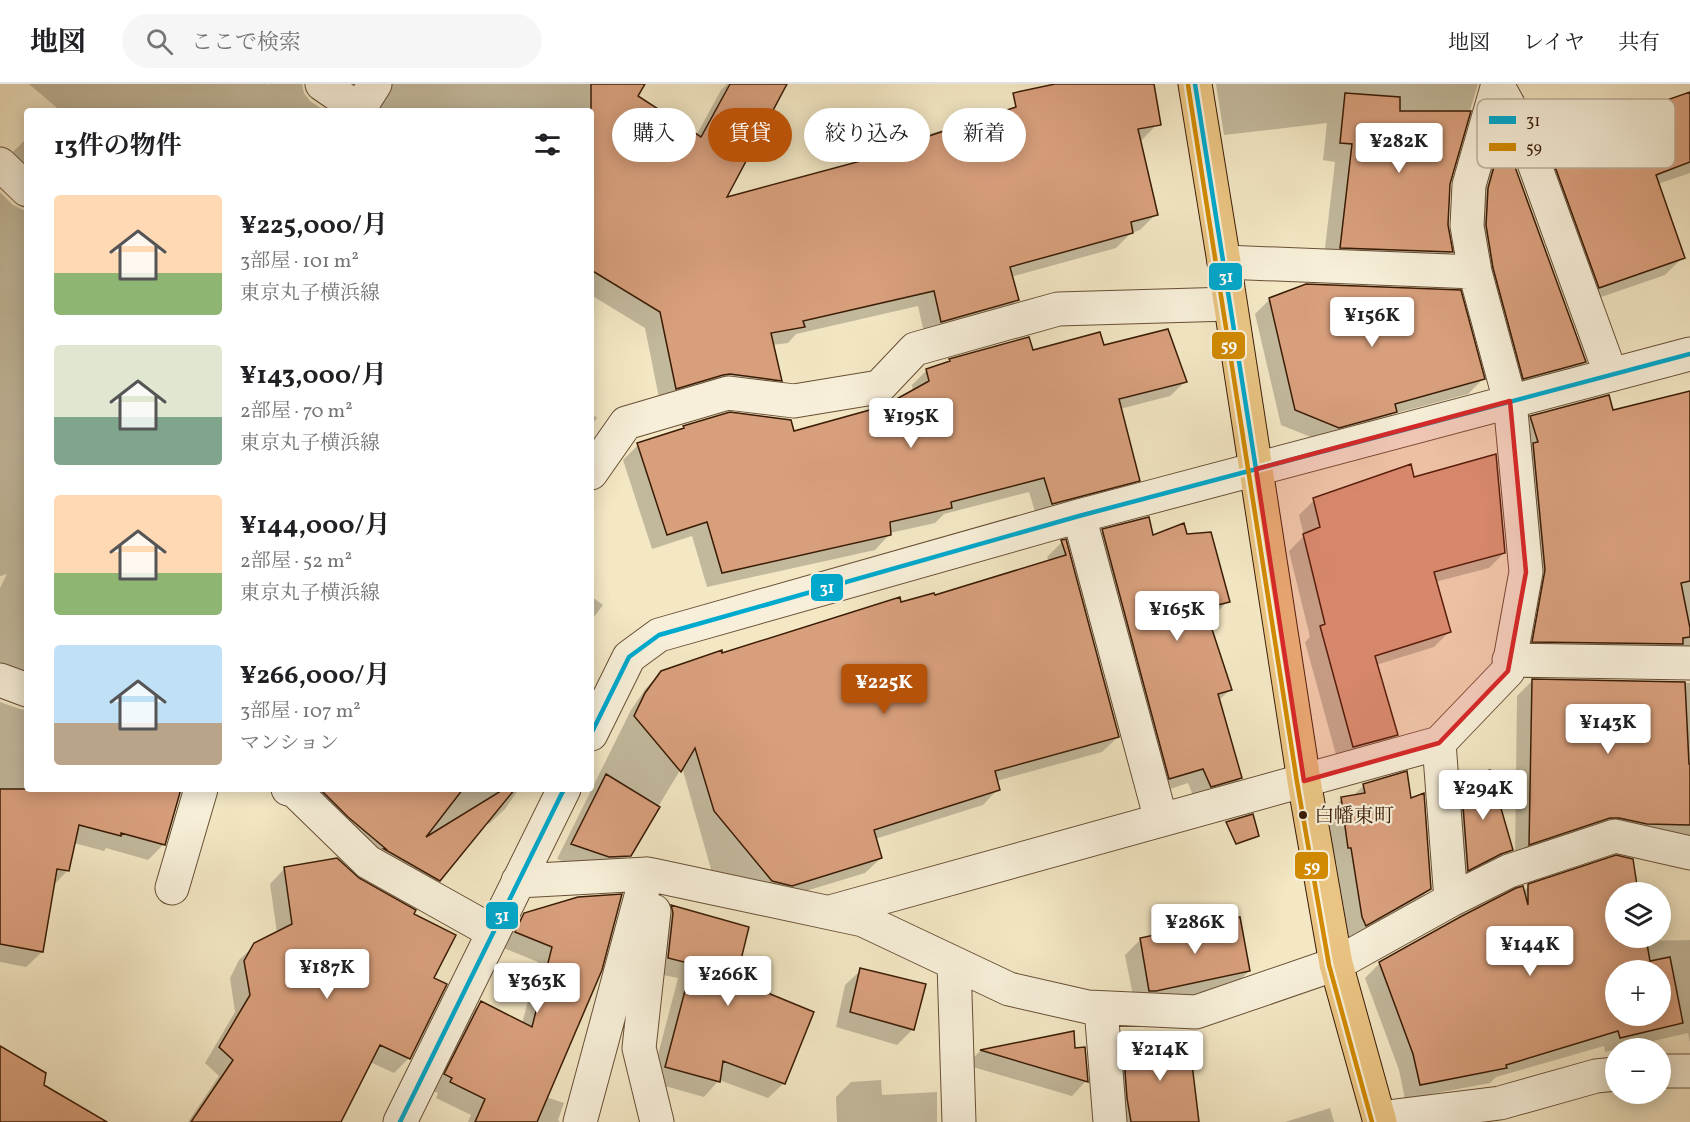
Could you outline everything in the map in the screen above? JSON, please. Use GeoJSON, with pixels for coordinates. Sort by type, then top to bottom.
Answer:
{"type":"FeatureCollection","features":[{"type":"Feature","properties":{"kind":"main road"},"geometry":{"type":"LineString","coordinates":[[1195,84],[1304,781],[1336,964],[1380,1120]]}},
{"type":"Feature","properties":{"kind":"street"},"geometry":{"type":"LineString","coordinates":[[322,84],[363,104]]}},
{"type":"Feature","properties":{"kind":"street"},"geometry":{"type":"LineString","coordinates":[[1498,85],[1505,99]]}},
{"type":"Feature","properties":{"kind":"street"},"geometry":{"type":"LineString","coordinates":[[830,912],[1439,743],[1508,671],[1526,572],[1510,400],[1475,272],[1467,226],[1469,185],[1477,157]]}},
{"type":"Feature","properties":{"kind":"street"},"geometry":{"type":"LineString","coordinates":[[0,164],[24,187]]}},
{"type":"Feature","properties":{"kind":"street"},"geometry":{"type":"LineString","coordinates":[[1536,168],[1611,375]]}},
{"type":"Feature","properties":{"kind":"street"},"geometry":{"type":"LineString","coordinates":[[1224,262],[1475,272]]}},
{"type":"Feature","properties":{"kind":"street"},"geometry":{"type":"LineString","coordinates":[[594,469],[626,423],[728,393],[794,401],[879,387],[915,349],[1058,309],[1230,304]]}},
{"type":"Feature","properties":{"kind":"street"},"geometry":{"type":"LineString","coordinates":[[594,719],[600,690],[629,657],[659,635],[1079,516],[1690,354]]}},
{"type":"Feature","properties":{"kind":"street"},"geometry":{"type":"LineString","coordinates":[[1079,516],[1161,820]]}},
{"type":"Feature","properties":{"kind":"street"},"geometry":{"type":"LineString","coordinates":[[1509,660],[1690,663]]}},
{"type":"Feature","properties":{"kind":"street"},"geometry":{"type":"LineString","coordinates":[[0,680],[24,689]]}},
{"type":"Feature","properties":{"kind":"street"},"geometry":{"type":"LineString","coordinates":[[1439,743],[1451,900]]}},
{"type":"Feature","properties":{"kind":"street"},"geometry":{"type":"LineString","coordinates":[[172,888],[200,792]]}},
{"type":"Feature","properties":{"kind":"street"},"geometry":{"type":"LineString","coordinates":[[295,792],[368,862],[493,932]]}},
{"type":"Feature","properties":{"kind":"street"},"geometry":{"type":"LineString","coordinates":[[400,1122],[562,792]]}},
{"type":"Feature","properties":{"kind":"street"},"geometry":{"type":"LineString","coordinates":[[518,881],[652,875],[863,920],[1009,989],[1089,1008],[1196,1012],[1336,964],[1451,900],[1509,871],[1615,836],[1690,853]]}},
{"type":"Feature","properties":{"kind":"street"},"geometry":{"type":"LineString","coordinates":[[580,1122],[652,875]]}},
{"type":"Feature","properties":{"kind":"street"},"geometry":{"type":"LineString","coordinates":[[652,875],[639,1048],[657,1122]]}},
{"type":"Feature","properties":{"kind":"street"},"geometry":{"type":"LineString","coordinates":[[954,963],[959,1122]]}},
{"type":"Feature","properties":{"kind":"street"},"geometry":{"type":"LineString","coordinates":[[1101,1008],[1110,1122]]}},
{"type":"Feature","properties":{"kind":"street"},"geometry":{"type":"LineString","coordinates":[[1671,1071],[1690,1071]]}},
{"type":"Feature","properties":{"kind":"street"},"geometry":{"type":"LineString","coordinates":[[1380,1120],[1500,1103],[1605,1075]]}},
{"type":"Feature","properties":{"kind":"highlighted area"},"geometry":{"type":"Polygon","coordinates":[[[1510,401],[1526,572],[1508,671],[1439,743],[1304,781],[1256,469],[1510,401]]]}},
{"type":"Feature","properties":{"kind":"building"},"geometry":{"type":"Polygon","coordinates":[[[591,84],[645,84],[638,96],[656,108],[612,108],[612,162],[696,162],[696,134],[701,137],[708,124],[708,162],[746,162],[727,197],[857,162],[930,162],[930,136],[942,132],[942,162],[1026,162],[1026,108],[1013,108],[1016,107],[1013,93],[1055,84],[1154,84],[1161,125],[1138,129],[1158,215],[1131,222],[1133,233],[1010,267],[1019,300],[941,322],[934,291],[803,321],[805,327],[771,333],[782,381],[730,374],[676,389],[660,312],[594,272],[594,108],[591,108],[591,84]]]}},
{"type":"Feature","properties":{"kind":"building"},"geometry":{"type":"Polygon","coordinates":[[[730,84],[787,84],[774,108],[717,108],[730,84]]]}},
{"type":"Feature","properties":{"kind":"building"},"geometry":{"type":"Polygon","coordinates":[[[1690,92],[1690,162],[1675,168],[1675,99],[1670,99],[1690,92]]]}},
{"type":"Feature","properties":{"kind":"building"},"geometry":{"type":"Polygon","coordinates":[[[1345,93],[1400,97],[1400,111],[1471,111],[1450,184],[1448,225],[1453,252],[1340,248],[1352,144],[1340,143],[1345,93]]]}},
{"type":"Feature","properties":{"kind":"building"},"geometry":{"type":"Polygon","coordinates":[[[1494,168],[1515,168],[1586,362],[1523,379],[1493,268],[1486,225],[1488,188],[1494,168]]]}},
{"type":"Feature","properties":{"kind":"building"},"geometry":{"type":"Polygon","coordinates":[[[1555,168],[1674,168],[1656,175],[1685,258],[1599,288],[1555,168]]]}},
{"type":"Feature","properties":{"kind":"building"},"geometry":{"type":"Polygon","coordinates":[[[1306,284],[1461,290],[1485,379],[1395,404],[1397,412],[1339,428],[1295,410],[1269,298],[1306,284]]]}},
{"type":"Feature","properties":{"kind":"building"},"geometry":{"type":"Polygon","coordinates":[[[1168,329],[1187,382],[1119,399],[1140,481],[1052,504],[1044,478],[951,502],[952,508],[890,522],[891,535],[722,573],[707,522],[667,535],[637,443],[730,412],[791,420],[794,431],[884,406],[929,381],[926,369],[950,361],[949,359],[1029,337],[1033,350],[1100,332],[1104,345],[1168,329]]]}},
{"type":"Feature","properties":{"kind":"building"},"geometry":{"type":"Polygon","coordinates":[[[1690,391],[1690,581],[1681,583],[1690,637],[1683,638],[1683,644],[1532,642],[1545,570],[1533,443],[1538,442],[1530,416],[1609,395],[1613,410],[1690,391]]]}},
{"type":"Feature","properties":{"kind":"building"},"geometry":{"type":"Polygon","coordinates":[[[1496,454],[1505,553],[1434,572],[1451,632],[1375,656],[1398,735],[1353,747],[1320,626],[1325,624],[1303,534],[1320,527],[1313,498],[1411,464],[1414,477],[1496,454]]]}},
{"type":"Feature","properties":{"kind":"building"},"geometry":{"type":"Polygon","coordinates":[[[1149,517],[1153,535],[1184,523],[1187,534],[1211,532],[1230,602],[1205,608],[1232,690],[1218,694],[1242,778],[1211,787],[1203,769],[1169,779],[1102,529],[1149,517]]]}},
{"type":"Feature","properties":{"kind":"building"},"geometry":{"type":"Polygon","coordinates":[[[1066,539],[1119,737],[995,771],[1000,790],[874,830],[882,858],[792,886],[772,881],[714,811],[695,748],[681,772],[634,716],[645,693],[661,671],[722,650],[722,653],[900,597],[901,602],[934,593],[935,595],[1066,555],[1061,540],[1066,539]]]}},
{"type":"Feature","properties":{"kind":"building"},"geometry":{"type":"Polygon","coordinates":[[[1532,679],[1685,682],[1690,764],[1690,825],[1647,824],[1610,818],[1529,845],[1532,679]]]}},
{"type":"Feature","properties":{"kind":"building"},"geometry":{"type":"Polygon","coordinates":[[[1490,770],[1513,850],[1468,871],[1461,780],[1490,770]]]}},
{"type":"Feature","properties":{"kind":"building"},"geometry":{"type":"Polygon","coordinates":[[[1407,771],[1411,798],[1424,793],[1431,889],[1366,926],[1362,917],[1351,848],[1348,848],[1341,797],[1365,793],[1363,784],[1407,771]]]}},
{"type":"Feature","properties":{"kind":"building"},"geometry":{"type":"Polygon","coordinates":[[[606,774],[660,807],[631,856],[609,857],[571,844],[606,774]]]}},
{"type":"Feature","properties":{"kind":"building"},"geometry":{"type":"Polygon","coordinates":[[[0,789],[24,789],[24,792],[180,792],[165,845],[79,825],[69,871],[57,869],[43,952],[0,944],[0,789]]]}},
{"type":"Feature","properties":{"kind":"building"},"geometry":{"type":"Polygon","coordinates":[[[323,792],[461,792],[426,837],[499,792],[513,792],[440,881],[384,849],[386,849],[323,792]]]}},
{"type":"Feature","properties":{"kind":"building"},"geometry":{"type":"Polygon","coordinates":[[[1253,814],[1259,836],[1236,844],[1226,822],[1253,814]]]}},
{"type":"Feature","properties":{"kind":"building"},"geometry":{"type":"Polygon","coordinates":[[[1616,855],[1633,859],[1636,882],[1605,882],[1605,948],[1648,948],[1650,960],[1605,960],[1605,1026],[1670,1026],[1620,1038],[1618,1031],[1506,1065],[1507,1068],[1420,1085],[1413,1054],[1379,962],[1516,888],[1523,886],[1528,905],[1528,884],[1616,855]]]}},
{"type":"Feature","properties":{"kind":"building"},"geometry":{"type":"Polygon","coordinates":[[[337,858],[359,878],[416,910],[414,914],[456,935],[434,978],[447,984],[410,1059],[380,1045],[341,1122],[191,1122],[233,1060],[219,1047],[250,995],[244,961],[254,943],[292,924],[284,867],[337,858]]]}},
{"type":"Feature","properties":{"kind":"building"},"geometry":{"type":"Polygon","coordinates":[[[622,894],[602,970],[537,1122],[475,1122],[485,1099],[450,1082],[452,1078],[444,1074],[481,1001],[532,1027],[552,947],[515,932],[524,913],[578,897],[622,894]]]}},
{"type":"Feature","properties":{"kind":"building"},"geometry":{"type":"Polygon","coordinates":[[[671,905],[749,927],[736,980],[814,1012],[785,1084],[723,1061],[720,1082],[665,1067],[692,964],[668,958],[673,913],[671,905]]]}},
{"type":"Feature","properties":{"kind":"building"},"geometry":{"type":"Polygon","coordinates":[[[1240,917],[1250,971],[1149,991],[1140,938],[1240,917]]]}},
{"type":"Feature","properties":{"kind":"building"},"geometry":{"type":"Polygon","coordinates":[[[1670,957],[1671,960],[1655,960],[1670,957]]]}},
{"type":"Feature","properties":{"kind":"building"},"geometry":{"type":"Polygon","coordinates":[[[1671,962],[1683,1023],[1671,1026],[1671,962]]]}},
{"type":"Feature","properties":{"kind":"building"},"geometry":{"type":"Polygon","coordinates":[[[860,968],[926,984],[914,1030],[850,1012],[860,968]]]}},
{"type":"Feature","properties":{"kind":"building"},"geometry":{"type":"Polygon","coordinates":[[[1074,1031],[1075,1048],[1085,1047],[1088,1082],[980,1050],[1074,1031]]]}},
{"type":"Feature","properties":{"kind":"building"},"geometry":{"type":"Polygon","coordinates":[[[1189,1039],[1199,1122],[1131,1122],[1123,1044],[1189,1039]]]}},
{"type":"Feature","properties":{"kind":"building"},"geometry":{"type":"Polygon","coordinates":[[[0,1046],[46,1073],[44,1085],[107,1122],[0,1122],[0,1046]]]}},
{"type":"Feature","properties":{"kind":"transit line","name":"31"},"geometry":{"type":"LineString","coordinates":[[1195,84],[1256,469]]}},
{"type":"Feature","properties":{"kind":"transit line","name":"59"},"geometry":{"type":"LineString","coordinates":[[1188,85],[1297,782],[1329,965],[1372,1122]]}},
{"type":"Feature","properties":{"kind":"transit line","name":"31"},"geometry":{"type":"LineString","coordinates":[[594,728],[629,657],[659,635],[1079,516],[1690,354]]}},
{"type":"Feature","properties":{"kind":"transit line","name":"31"},"geometry":{"type":"LineString","coordinates":[[400,1122],[563,792]]}},
{"type":"Feature","properties":{"kind":"place","name":"白幡東町"},"geometry":{"type":"Point","coordinates":[1303,815]}}]}
